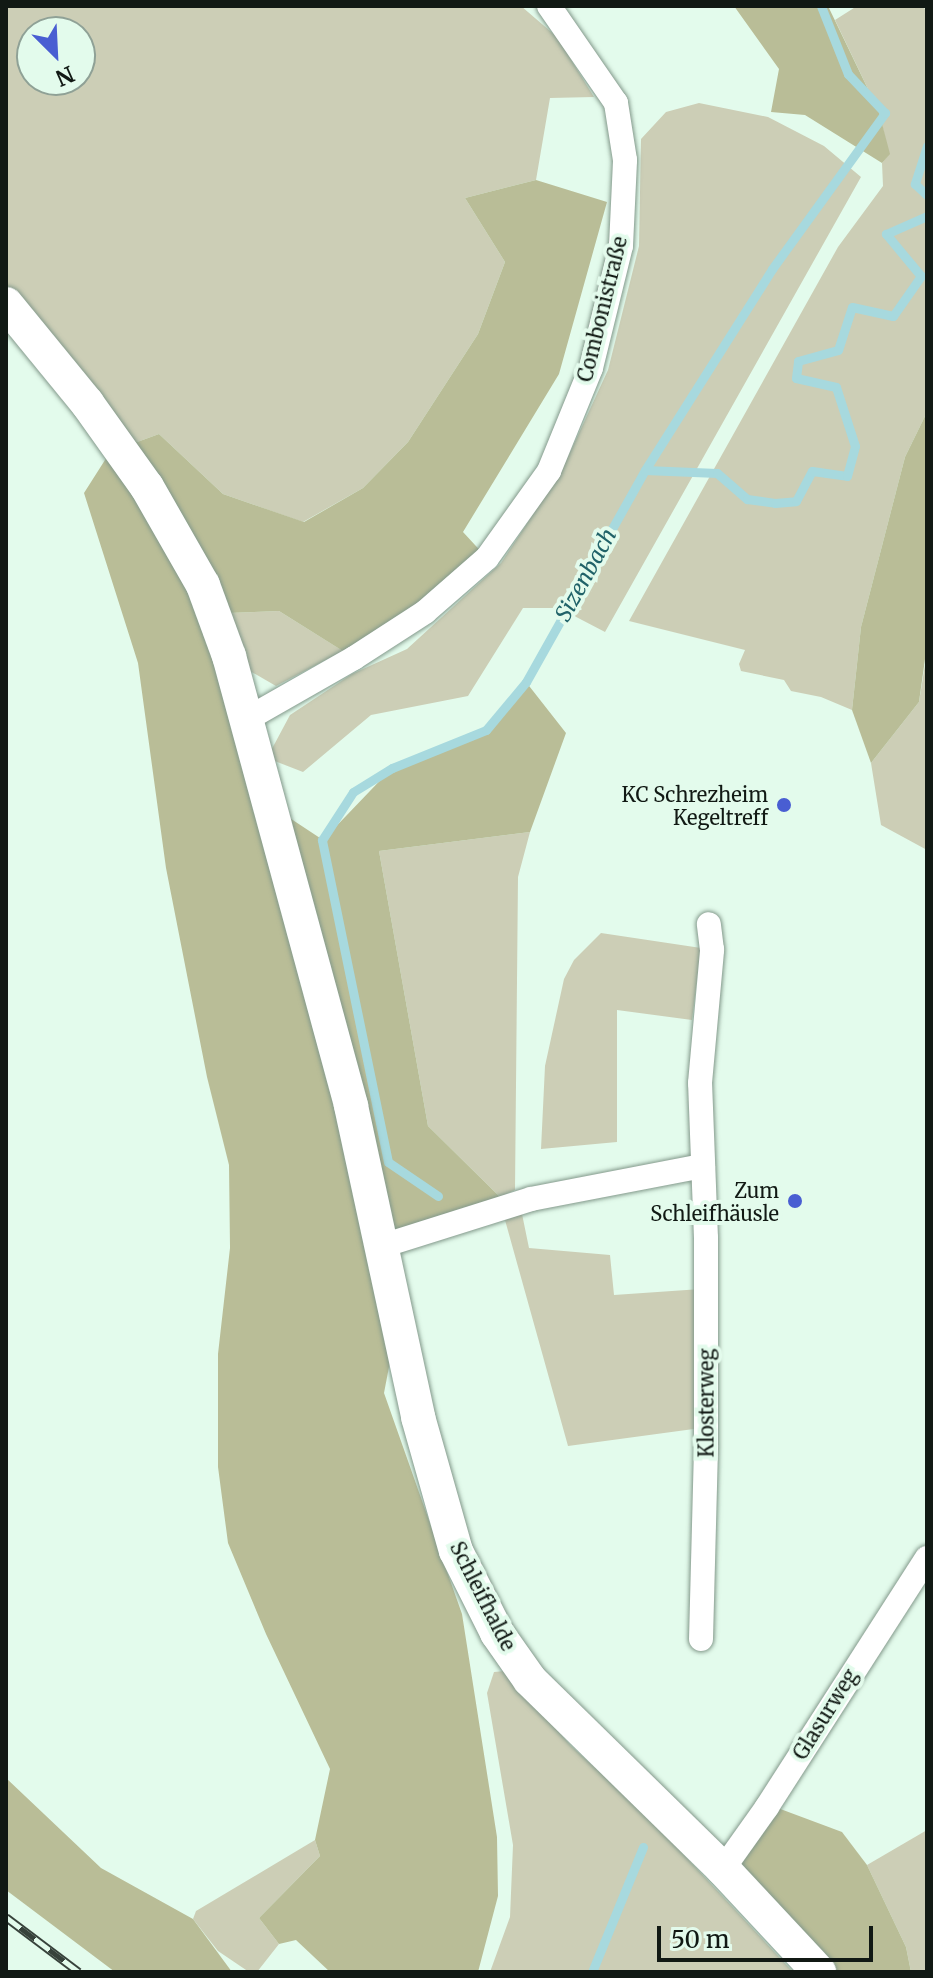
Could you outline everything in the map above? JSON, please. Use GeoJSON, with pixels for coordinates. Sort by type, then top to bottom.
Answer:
{"type":"FeatureCollection","features":[{"type":"Feature","properties":{"kind":"main road","name":"Schleifhalde"},"geometry":{"type":"LineString","coordinates":[[6,304],[87,403],[147,487],[203,585],[247,719],[351,1106],[418,1417],[456,1551],[497,1633],[530,1680],[723,1869],[819,1972]]}},
{"type":"Feature","properties":{"kind":"street","name":"Combonistraße"},"geometry":{"type":"LineString","coordinates":[[247,719],[354,658],[425,612],[487,558],[549,471],[591,368],[621,246],[625,160],[616,103],[549,6]]}},
{"type":"Feature","properties":{"kind":"street","name":"Klosterweg"},"geometry":{"type":"LineString","coordinates":[[701,1639],[706,1445],[700,1083],[712,950],[709,924]]}},
{"type":"Feature","properties":{"kind":"street"},"geometry":{"type":"LineString","coordinates":[[382,1246],[531,1199],[703,1166]]}},
{"type":"Feature","properties":{"kind":"street","name":"Glasurweg"},"geometry":{"type":"LineString","coordinates":[[723,1869],[767,1807],[927,1558]]}},
{"type":"Feature","properties":{"kind":"green space"},"geometry":{"type":"Polygon","coordinates":[[[6,6],[521,6],[557,37],[594,97],[550,98],[536,180],[465,198],[505,262],[478,334],[408,442],[363,488],[303,522],[223,494],[159,434],[129,445],[6,285],[6,6]]]}},
{"type":"Feature","properties":{"kind":"green space"},"geometry":{"type":"Polygon","coordinates":[[[734,6],[828,6],[879,112],[890,154],[882,163],[805,115],[771,112],[779,69],[734,6]]]}},
{"type":"Feature","properties":{"kind":"green space"},"geometry":{"type":"Polygon","coordinates":[[[857,6],[920,6],[927,10],[927,412],[905,457],[861,627],[852,710],[821,697],[791,691],[784,680],[741,671],[739,664],[745,650],[629,621],[838,247],[883,186],[882,163],[889,154],[879,112],[835,20],[857,6]]]}},
{"type":"Feature","properties":{"kind":"green space"},"geometry":{"type":"Polygon","coordinates":[[[699,103],[768,117],[824,146],[861,177],[605,632],[559,608],[523,608],[468,696],[371,715],[303,772],[267,758],[290,715],[352,674],[407,649],[501,563],[561,472],[608,370],[639,246],[641,139],[666,112],[699,103]]]}},
{"type":"Feature","properties":{"kind":"green space"},"geometry":{"type":"Polygon","coordinates":[[[536,180],[607,202],[559,374],[463,532],[487,558],[354,658],[279,611],[228,613],[129,445],[159,434],[223,494],[304,522],[363,488],[408,442],[478,334],[505,262],[465,198],[536,180]]]}},
{"type":"Feature","properties":{"kind":"green space"},"geometry":{"type":"Polygon","coordinates":[[[927,412],[927,645],[919,702],[871,763],[852,710],[861,627],[905,457],[927,412]]]}},
{"type":"Feature","properties":{"kind":"green space"},"geometry":{"type":"Polygon","coordinates":[[[112,449],[194,589],[341,1114],[393,1346],[384,1393],[462,1614],[497,1837],[498,1896],[478,1972],[330,1972],[296,1940],[279,1944],[259,1918],[320,1856],[315,1840],[330,1769],[266,1634],[228,1543],[218,1467],[218,1354],[230,1248],[229,1165],[207,1077],[166,868],[138,663],[84,493],[112,449]]]}},
{"type":"Feature","properties":{"kind":"green space"},"geometry":{"type":"Polygon","coordinates":[[[279,611],[343,651],[276,686],[243,667],[228,613],[279,611]]]}},
{"type":"Feature","properties":{"kind":"green space"},"geometry":{"type":"Polygon","coordinates":[[[927,652],[927,850],[881,825],[871,763],[919,702],[927,652]]]}},
{"type":"Feature","properties":{"kind":"green space"},"geometry":{"type":"Polygon","coordinates":[[[526,682],[566,733],[530,832],[379,851],[428,1126],[500,1197],[382,1246],[270,805],[323,840],[392,768],[486,730],[526,682]]]}},
{"type":"Feature","properties":{"kind":"green space"},"geometry":{"type":"Polygon","coordinates":[[[530,832],[518,877],[515,1190],[500,1197],[428,1126],[379,851],[530,832]]]}},
{"type":"Feature","properties":{"kind":"green space"},"geometry":{"type":"Polygon","coordinates":[[[601,933],[701,948],[692,1020],[617,1010],[617,1142],[541,1149],[545,1066],[564,979],[574,960],[601,933]]]}},
{"type":"Feature","properties":{"kind":"green space"},"geometry":{"type":"Polygon","coordinates":[[[522,1214],[529,1248],[610,1255],[614,1295],[701,1289],[701,1428],[568,1446],[505,1220],[522,1214]]]}},
{"type":"Feature","properties":{"kind":"green space"},"geometry":{"type":"Polygon","coordinates":[[[505,1671],[571,1746],[643,1811],[793,1972],[490,1972],[510,1917],[513,1845],[487,1693],[494,1672],[505,1671]]]}},
{"type":"Feature","properties":{"kind":"green space"},"geometry":{"type":"Polygon","coordinates":[[[6,1778],[101,1868],[193,1919],[232,1972],[115,1972],[6,1890],[6,1778]]]}},
{"type":"Feature","properties":{"kind":"green space"},"geometry":{"type":"Polygon","coordinates":[[[775,1807],[842,1832],[867,1865],[906,1947],[911,1972],[833,1972],[734,1868],[775,1807]]]}},
{"type":"Feature","properties":{"kind":"green space"},"geometry":{"type":"Polygon","coordinates":[[[927,1830],[927,1972],[911,1972],[906,1947],[867,1865],[927,1830]]]}},
{"type":"Feature","properties":{"kind":"green space"},"geometry":{"type":"Polygon","coordinates":[[[315,1840],[320,1856],[259,1918],[279,1944],[257,1972],[249,1972],[218,1951],[193,1919],[196,1911],[315,1840]]]}},
{"type":"Feature","properties":{"kind":"waterway"},"geometry":{"type":"LineString","coordinates":[[645,470],[772,269],[885,113],[848,74],[821,6]]}},
{"type":"Feature","properties":{"kind":"waterway","name":"Sizenbach"},"geometry":{"type":"LineString","coordinates":[[927,146],[915,184],[927,195]]}},
{"type":"Feature","properties":{"kind":"waterway","name":"Sizenbach"},"geometry":{"type":"LineString","coordinates":[[438,1196],[388,1162],[322,840],[353,792],[392,768],[486,730],[526,682],[645,470],[717,473],[747,499],[775,503],[796,501],[812,471],[847,476],[855,446],[836,387],[796,378],[798,361],[838,350],[852,307],[893,316],[921,276],[886,234],[927,216]]}},
{"type":"Feature","properties":{"kind":"waterway","name":"Sizenbach"},"geometry":{"type":"LineString","coordinates":[[592,1972],[643,1847]]}},
{"type":"Feature","properties":{"kind":"railway"},"geometry":{"type":"LineString","coordinates":[[6,1917],[79,1972]]}},
{"type":"Feature","properties":{"kind":"place","name":"KC Schrezheim Kegeltreff"},"geometry":{"type":"Point","coordinates":[784,805]}},
{"type":"Feature","properties":{"kind":"place","name":"Zum Schleifhäusle"},"geometry":{"type":"Point","coordinates":[795,1201]}}]}
